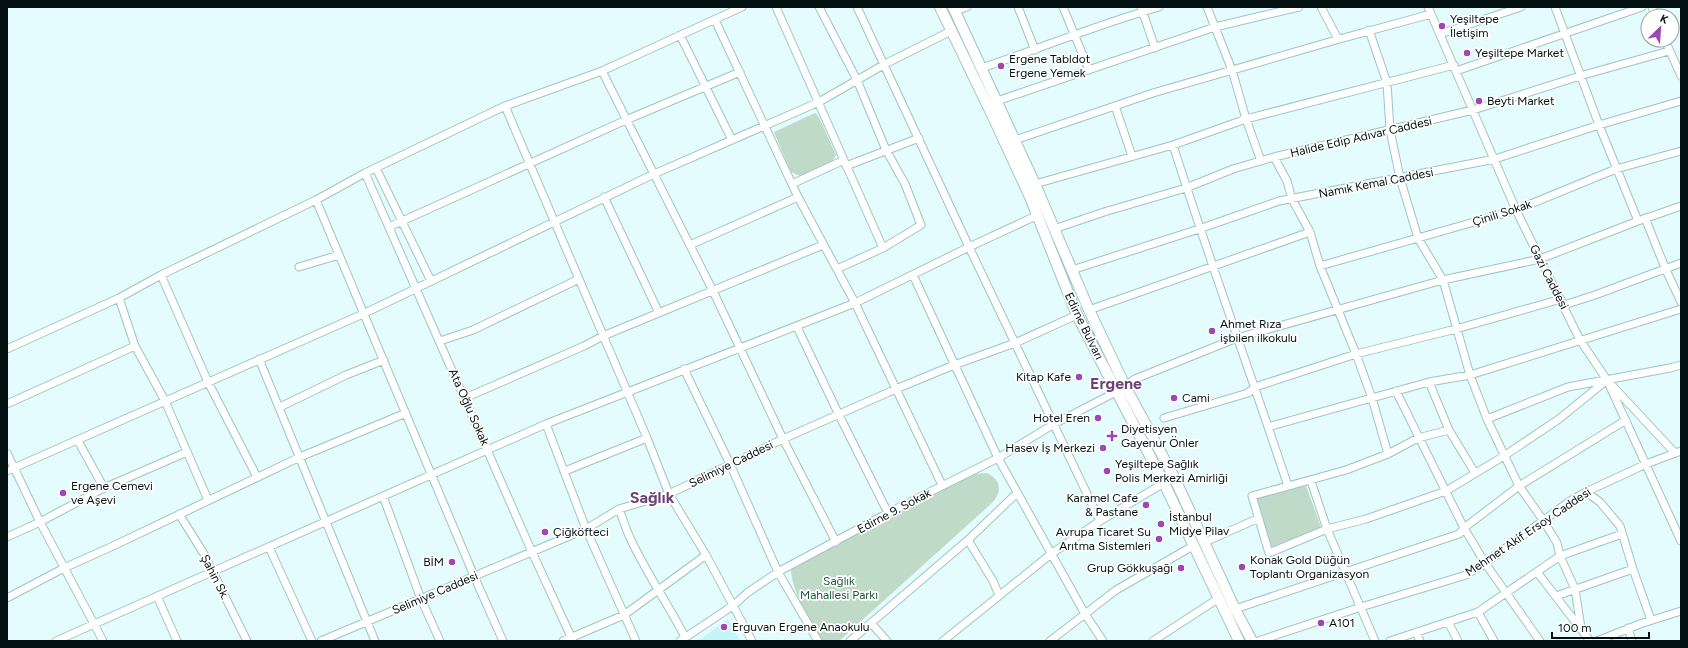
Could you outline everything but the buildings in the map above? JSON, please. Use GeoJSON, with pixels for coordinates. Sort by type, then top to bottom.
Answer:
{"type":"FeatureCollection","features":[{"type":"Feature","properties":{"kind":"highway","name":"Edirne Bulvarı"},"geometry":{"type":"LineString","coordinates":[[940,7],[1038,215],[1077,315],[1164,483],[1220,598],[1239,641]]}},
{"type":"Feature","properties":{"kind":"highway","name":"Edirne Bulvarı"},"geometry":{"type":"LineString","coordinates":[[954,9],[1035,184],[1089,310],[1125,386],[1174,477],[1235,609],[1252,641]]}},
{"type":"Feature","properties":{"kind":"street"},"geometry":{"type":"LineString","coordinates":[[7,349],[119,298],[161,275],[316,200],[365,173],[505,106],[602,71],[742,7]]}},
{"type":"Feature","properties":{"kind":"street"},"geometry":{"type":"LineString","coordinates":[[776,7],[883,248]]}},
{"type":"Feature","properties":{"kind":"street"},"geometry":{"type":"LineString","coordinates":[[819,7],[857,80],[886,150],[905,184],[921,225],[883,248],[837,269]]}},
{"type":"Feature","properties":{"kind":"street"},"geometry":{"type":"LineString","coordinates":[[857,7],[885,64],[969,247],[1100,520]]}},
{"type":"Feature","properties":{"kind":"street"},"geometry":{"type":"LineString","coordinates":[[954,9],[968,7]]}},
{"type":"Feature","properties":{"kind":"street"},"geometry":{"type":"LineString","coordinates":[[1018,7],[1035,50]]}},
{"type":"Feature","properties":{"kind":"street"},"geometry":{"type":"LineString","coordinates":[[1063,7],[1089,70]]}},
{"type":"Feature","properties":{"kind":"street"},"geometry":{"type":"LineString","coordinates":[[982,68],[1035,50],[1142,9],[1159,7]]}},
{"type":"Feature","properties":{"kind":"street"},"geometry":{"type":"LineString","coordinates":[[1207,7],[1232,70],[1246,119],[1261,161]]}},
{"type":"Feature","properties":{"kind":"street"},"geometry":{"type":"LineString","coordinates":[[997,101],[1214,27],[1299,7]]}},
{"type":"Feature","properties":{"kind":"street"},"geometry":{"type":"LineString","coordinates":[[1321,7],[1338,39]]}},
{"type":"Feature","properties":{"kind":"street"},"geometry":{"type":"LineString","coordinates":[[1440,34],[1521,7]]}},
{"type":"Feature","properties":{"kind":"street"},"geometry":{"type":"LineString","coordinates":[[1555,7],[1616,169],[1638,221]]}},
{"type":"Feature","properties":{"kind":"street"},"geometry":{"type":"LineString","coordinates":[[1035,184],[1173,145],[1246,119],[1387,83],[1455,68],[1565,34],[1642,7]]}},
{"type":"Feature","properties":{"kind":"street"},"geometry":{"type":"LineString","coordinates":[[1142,9],[1155,48]]}},
{"type":"Feature","properties":{"kind":"street"},"geometry":{"type":"LineString","coordinates":[[1015,140],[1115,106],[1369,30],[1429,10]]}},
{"type":"Feature","properties":{"kind":"street","name":"Gazi Caddesi"},"geometry":{"type":"LineString","coordinates":[[1429,10],[1516,210],[1580,340],[1607,380],[1681,541]]}},
{"type":"Feature","properties":{"kind":"street"},"geometry":{"type":"LineString","coordinates":[[716,20],[798,197],[855,303],[942,485]]}},
{"type":"Feature","properties":{"kind":"street"},"geometry":{"type":"LineString","coordinates":[[1369,30],[1387,83],[1390,130],[1400,178],[1418,238],[1443,280],[1470,375],[1487,419],[1519,486],[1543,520],[1556,543],[1560,556],[1575,589],[1581,628]]}},
{"type":"Feature","properties":{"kind":"street"},"geometry":{"type":"LineString","coordinates":[[7,471],[78,441],[259,359],[363,314],[604,197],[819,102],[885,64],[951,31]]}},
{"type":"Feature","properties":{"kind":"street"},"geometry":{"type":"LineString","coordinates":[[680,35],[732,140]]}},
{"type":"Feature","properties":{"kind":"street"},"geometry":{"type":"LineString","coordinates":[[1668,48],[1681,76]]}},
{"type":"Feature","properties":{"kind":"street","name":"Halide Edip Adıvar Caddesi"},"geometry":{"type":"LineString","coordinates":[[1054,229],[1104,212],[1186,188],[1233,169],[1274,157],[1473,110],[1580,76],[1669,51]]}},
{"type":"Feature","properties":{"kind":"street"},"geometry":{"type":"LineString","coordinates":[[1673,59],[1681,56]]}},
{"type":"Feature","properties":{"kind":"street"},"geometry":{"type":"LineString","coordinates":[[602,71],[713,291],[783,438],[836,542]]}},
{"type":"Feature","properties":{"kind":"street"},"geometry":{"type":"LineString","coordinates":[[389,227],[626,120],[740,72]]}},
{"type":"Feature","properties":{"kind":"street","name":"Namık Kemal Caddesi"},"geometry":{"type":"LineString","coordinates":[[1072,270],[1200,229],[1279,201],[1495,159],[1599,125],[1681,101]]}},
{"type":"Feature","properties":{"kind":"street"},"geometry":{"type":"LineString","coordinates":[[505,106],[626,392],[647,438],[669,494],[706,554],[752,641]]}},
{"type":"Feature","properties":{"kind":"street"},"geometry":{"type":"LineString","coordinates":[[1115,106],[1132,156]]}},
{"type":"Feature","properties":{"kind":"street"},"geometry":{"type":"LineString","coordinates":[[792,184],[845,163],[919,138]]}},
{"type":"Feature","properties":{"kind":"street"},"geometry":{"type":"LineString","coordinates":[[1173,145],[1186,188],[1288,486]]}},
{"type":"Feature","properties":{"kind":"street","name":"Çinili Sokak"},"geometry":{"type":"LineString","coordinates":[[1320,266],[1516,210],[1616,169],[1681,151]]}},
{"type":"Feature","properties":{"kind":"street"},"geometry":{"type":"LineString","coordinates":[[1274,157],[1287,181],[1292,199],[1310,232],[1320,266],[1356,354],[1372,398],[1388,454]]}},
{"type":"Feature","properties":{"kind":"street"},"geometry":{"type":"LineString","coordinates":[[376,168],[430,281]]}},
{"type":"Feature","properties":{"kind":"street","name":"Ata Oğlu Sokak"},"geometry":{"type":"LineString","coordinates":[[365,173],[532,552],[572,639]]}},
{"type":"Feature","properties":{"kind":"street"},"geometry":{"type":"LineString","coordinates":[[604,197],[659,313]]}},
{"type":"Feature","properties":{"kind":"street"},"geometry":{"type":"LineString","coordinates":[[690,246],[798,197]]}},
{"type":"Feature","properties":{"kind":"street"},"geometry":{"type":"LineString","coordinates":[[316,200],[474,576],[503,641]]}},
{"type":"Feature","properties":{"kind":"street","name":"Edirne 9. Sokak"},"geometry":{"type":"LineString","coordinates":[[682,639],[734,605],[747,593],[778,572],[942,485],[998,458],[1054,424],[1116,392],[1135,379],[1237,338],[1443,280],[1540,259],[1645,218],[1681,206]]}},
{"type":"Feature","properties":{"kind":"street"},"geometry":{"type":"LineString","coordinates":[[56,641],[546,424],[855,303],[1038,215]]}},
{"type":"Feature","properties":{"kind":"street"},"geometry":{"type":"LineString","coordinates":[[1645,218],[1681,302]]}},
{"type":"Feature","properties":{"kind":"street"},"geometry":{"type":"LineString","coordinates":[[1089,310],[1310,232]]}},
{"type":"Feature","properties":{"kind":"street"},"geometry":{"type":"LineString","coordinates":[[465,398],[584,346],[603,336],[823,245]]}},
{"type":"Feature","properties":{"kind":"street"},"geometry":{"type":"LineString","coordinates":[[299,267],[339,255]]}},
{"type":"Feature","properties":{"kind":"street"},"geometry":{"type":"LineString","coordinates":[[1164,418],[1248,393],[1255,387],[1356,354],[1562,302],[1666,270],[1681,263]]}},
{"type":"Feature","properties":{"kind":"street"},"geometry":{"type":"LineString","coordinates":[[161,275],[208,382],[257,477]]}},
{"type":"Feature","properties":{"kind":"street"},"geometry":{"type":"LineString","coordinates":[[913,275],[998,458],[1085,614],[1103,641]]}},
{"type":"Feature","properties":{"kind":"street"},"geometry":{"type":"LineString","coordinates":[[440,341],[473,330],[579,279]]}},
{"type":"Feature","properties":{"kind":"street"},"geometry":{"type":"LineString","coordinates":[[119,298],[135,346],[165,401],[208,500]]}},
{"type":"Feature","properties":{"kind":"street"},"geometry":{"type":"LineString","coordinates":[[1268,427],[1429,382],[1470,375],[1681,309]]}},
{"type":"Feature","properties":{"kind":"street","name":"Selimiye Caddesi"},"geometry":{"type":"LineString","coordinates":[[321,641],[586,529],[619,509],[669,494],[783,438],[896,389],[954,365],[1015,343],[1077,315]]}},
{"type":"Feature","properties":{"kind":"street"},"geometry":{"type":"LineString","coordinates":[[797,327],[888,513]]}},
{"type":"Feature","properties":{"kind":"street"},"geometry":{"type":"LineString","coordinates":[[7,404],[135,346]]}},
{"type":"Feature","properties":{"kind":"street"},"geometry":{"type":"LineString","coordinates":[[259,359],[376,641]]}},
{"type":"Feature","properties":{"kind":"street"},"geometry":{"type":"LineString","coordinates":[[280,407],[346,375],[384,360]]}},
{"type":"Feature","properties":{"kind":"street"},"geometry":{"type":"LineString","coordinates":[[1487,419],[1568,387],[1670,368],[1681,364]]}},
{"type":"Feature","properties":{"kind":"street"},"geometry":{"type":"LineString","coordinates":[[684,369],[730,464],[778,572],[818,641]]}},
{"type":"Feature","properties":{"kind":"street"},"geometry":{"type":"LineString","coordinates":[[1607,380],[1678,452]]}},
{"type":"Feature","properties":{"kind":"street"},"geometry":{"type":"LineString","coordinates":[[1450,430],[1418,438],[1388,454],[1346,470],[1311,481],[1252,496],[1269,553],[1327,529],[1366,519],[1446,491],[1504,456],[1559,419],[1607,380]]}},
{"type":"Feature","properties":{"kind":"street"},"geometry":{"type":"LineString","coordinates":[[1429,382],[1450,430],[1475,473]]}},
{"type":"Feature","properties":{"kind":"street"},"geometry":{"type":"LineString","coordinates":[[1396,391],[1464,528],[1485,563],[1540,641]]}},
{"type":"Feature","properties":{"kind":"street"},"geometry":{"type":"LineString","coordinates":[[7,598],[64,568],[300,457],[406,413]]}},
{"type":"Feature","properties":{"kind":"street"},"geometry":{"type":"LineString","coordinates":[[1235,609],[1347,573],[1459,534],[1464,528],[1519,486],[1626,420]]}},
{"type":"Feature","properties":{"kind":"street"},"geometry":{"type":"LineString","coordinates":[[546,424],[586,529],[636,641]]}},
{"type":"Feature","properties":{"kind":"street"},"geometry":{"type":"LineString","coordinates":[[565,471],[647,438]]}},
{"type":"Feature","properties":{"kind":"street"},"geometry":{"type":"LineString","coordinates":[[78,441],[104,488]]}},
{"type":"Feature","properties":{"kind":"street"},"geometry":{"type":"LineString","coordinates":[[7,537],[40,522],[104,488],[187,452]]}},
{"type":"Feature","properties":{"kind":"street","name":"Mehmet Akif Ersoy Caddesi"},"geometry":{"type":"LineString","coordinates":[[1258,641],[1361,606],[1466,575],[1485,563],[1543,520],[1586,492],[1646,464],[1678,452]]}},
{"type":"Feature","properties":{"kind":"street"},"geometry":{"type":"LineString","coordinates":[[7,453],[40,522],[103,641]]}},
{"type":"Feature","properties":{"kind":"street"},"geometry":{"type":"LineString","coordinates":[[1311,481],[1327,529],[1375,641]]}},
{"type":"Feature","properties":{"kind":"street"},"geometry":{"type":"LineString","coordinates":[[942,641],[1051,554],[1100,520],[1164,483]]}},
{"type":"Feature","properties":{"kind":"street"},"geometry":{"type":"LineString","coordinates":[[1586,492],[1600,502],[1620,526],[1651,620]]}},
{"type":"Feature","properties":{"kind":"street"},"geometry":{"type":"LineString","coordinates":[[850,641],[968,540],[1017,493]]}},
{"type":"Feature","properties":{"kind":"street"},"geometry":{"type":"LineString","coordinates":[[383,496],[421,599],[440,641]]}},
{"type":"Feature","properties":{"kind":"street"},"geometry":{"type":"LineString","coordinates":[[619,509],[630,539],[658,590],[669,605],[682,639]]}},
{"type":"Feature","properties":{"kind":"street","name":"Şahin Sk."},"geometry":{"type":"LineString","coordinates":[[179,514],[213,572],[247,641]]}},
{"type":"Feature","properties":{"kind":"street"},"geometry":{"type":"LineString","coordinates":[[1205,542],[1258,518]]}},
{"type":"Feature","properties":{"kind":"street"},"geometry":{"type":"LineString","coordinates":[[1390,641],[1478,612],[1560,556],[1622,534]]}},
{"type":"Feature","properties":{"kind":"street"},"geometry":{"type":"LineString","coordinates":[[968,540],[993,581],[999,595]]}},
{"type":"Feature","properties":{"kind":"street"},"geometry":{"type":"LineString","coordinates":[[1050,641],[1116,590],[1194,546]]}},
{"type":"Feature","properties":{"kind":"street"},"geometry":{"type":"LineString","coordinates":[[269,547],[312,641]]}},
{"type":"Feature","properties":{"kind":"street"},"geometry":{"type":"LineString","coordinates":[[564,641],[572,639],[624,615],[706,554]]}},
{"type":"Feature","properties":{"kind":"street"},"geometry":{"type":"LineString","coordinates":[[1556,596],[1633,569]]}},
{"type":"Feature","properties":{"kind":"street"},"geometry":{"type":"LineString","coordinates":[[1538,572],[1590,641]]}},
{"type":"Feature","properties":{"kind":"street"},"geometry":{"type":"LineString","coordinates":[[157,596],[177,641]]}},
{"type":"Feature","properties":{"kind":"street"},"geometry":{"type":"LineString","coordinates":[[1153,641],[1220,598]]}},
{"type":"Feature","properties":{"kind":"street"},"geometry":{"type":"LineString","coordinates":[[1597,641],[1628,628],[1681,611]]}},
{"type":"Feature","properties":{"kind":"street"},"geometry":{"type":"LineString","coordinates":[[1478,612],[1494,641]]}},
{"type":"Feature","properties":{"kind":"street"},"geometry":{"type":"LineString","coordinates":[[1448,622],[1458,641]]}},
{"type":"Feature","properties":{"kind":"street"},"geometry":{"type":"LineString","coordinates":[[871,623],[888,641]]}},
{"type":"Feature","properties":{"kind":"street"},"geometry":{"type":"LineString","coordinates":[[1628,628],[1632,641]]}},
{"type":"Feature","properties":{"kind":"street"},"geometry":{"type":"LineString","coordinates":[[1416,632],[1420,641]]}},
{"type":"Feature","properties":{"kind":"shaded area","name":"Erguvan Ergene Anaokulu"},"geometry":{"type":"Polygon","coordinates":[[[728,619],[740,641],[698,641],[705,636],[728,619]]]}},
{"type":"Feature","properties":{"kind":"green space"},"geometry":{"type":"Polygon","coordinates":[[[815,113],[819,117],[836,155],[832,162],[800,176],[791,172],[774,132],[815,113]]]}},
{"type":"Feature","properties":{"kind":"green space","name":"Sağlık Mahallesi Parkı"},"geometry":{"type":"Polygon","coordinates":[[[987,473],[996,479],[999,486],[998,495],[992,503],[839,641],[822,641],[802,606],[794,587],[791,568],[974,474],[987,473]]]}},
{"type":"Feature","properties":{"kind":"green space"},"geometry":{"type":"Polygon","coordinates":[[[1305,483],[1321,527],[1272,547],[1252,498],[1305,483]]]}},
{"type":"Feature","properties":{"kind":"place","name":"Yeşiltepe İletişim"},"geometry":{"type":"Point","coordinates":[1442,26]}},
{"type":"Feature","properties":{"kind":"place","name":"Yeşiltepe Market"},"geometry":{"type":"Point","coordinates":[1467,53]}},
{"type":"Feature","properties":{"kind":"place","name":"Ergene Tabldot Ergene Yemek"},"geometry":{"type":"Point","coordinates":[1001,66]}},
{"type":"Feature","properties":{"kind":"place","name":"Beyti Market"},"geometry":{"type":"Point","coordinates":[1479,101]}},
{"type":"Feature","properties":{"kind":"place","name":"Ahmet Rıza işbilen ilkokulu"},"geometry":{"type":"Point","coordinates":[1212,331]}},
{"type":"Feature","properties":{"kind":"place","name":"Kitap Kafe"},"geometry":{"type":"Point","coordinates":[1079,377]}},
{"type":"Feature","properties":{"kind":"place","name":"Cami"},"geometry":{"type":"Point","coordinates":[1174,398]}},
{"type":"Feature","properties":{"kind":"place","name":"Hotel Eren"},"geometry":{"type":"Point","coordinates":[1098,418]}},
{"type":"Feature","properties":{"kind":"place","name":"Diyetisyen Gayenur Önler"},"geometry":{"type":"Point","coordinates":[1112,436]}},
{"type":"Feature","properties":{"kind":"place","name":"Hasev İş Merkezi"},"geometry":{"type":"Point","coordinates":[1103,448]}},
{"type":"Feature","properties":{"kind":"place","name":"Yeşiltepe Sağlık Polis Merkezi Amirliği"},"geometry":{"type":"Point","coordinates":[1107,471]}},
{"type":"Feature","properties":{"kind":"place","name":"Ergene Cemevi ve Aşevi"},"geometry":{"type":"Point","coordinates":[63,493]}},
{"type":"Feature","properties":{"kind":"place","name":"Karamel Cafe & Pastane"},"geometry":{"type":"Point","coordinates":[1146,505]}},
{"type":"Feature","properties":{"kind":"place","name":"İstanbul Midye Pilav"},"geometry":{"type":"Point","coordinates":[1161,524]}},
{"type":"Feature","properties":{"kind":"place","name":"Çiğköfteci"},"geometry":{"type":"Point","coordinates":[545,532]}},
{"type":"Feature","properties":{"kind":"place","name":"Avrupa Ticaret Su Arıtma Sistemleri"},"geometry":{"type":"Point","coordinates":[1159,539]}},
{"type":"Feature","properties":{"kind":"place","name":"BİM"},"geometry":{"type":"Point","coordinates":[452,562]}},
{"type":"Feature","properties":{"kind":"place","name":"Konak Gold Düğün Toplantı Organizasyon"},"geometry":{"type":"Point","coordinates":[1242,567]}},
{"type":"Feature","properties":{"kind":"place","name":"Grup Gökkuşağı"},"geometry":{"type":"Point","coordinates":[1181,568]}},
{"type":"Feature","properties":{"kind":"place","name":"A101"},"geometry":{"type":"Point","coordinates":[1321,623]}},
{"type":"Feature","properties":{"kind":"place","name":"Erguvan Ergene Anaokulu"},"geometry":{"type":"Point","coordinates":[724,627]}},
{"type":"Feature","properties":{"kind":"district","name":"Ergene"},"geometry":{"type":"Point","coordinates":[1116,383]}},
{"type":"Feature","properties":{"kind":"district","name":"Sağlık"},"geometry":{"type":"Point","coordinates":[652,497]}}]}
